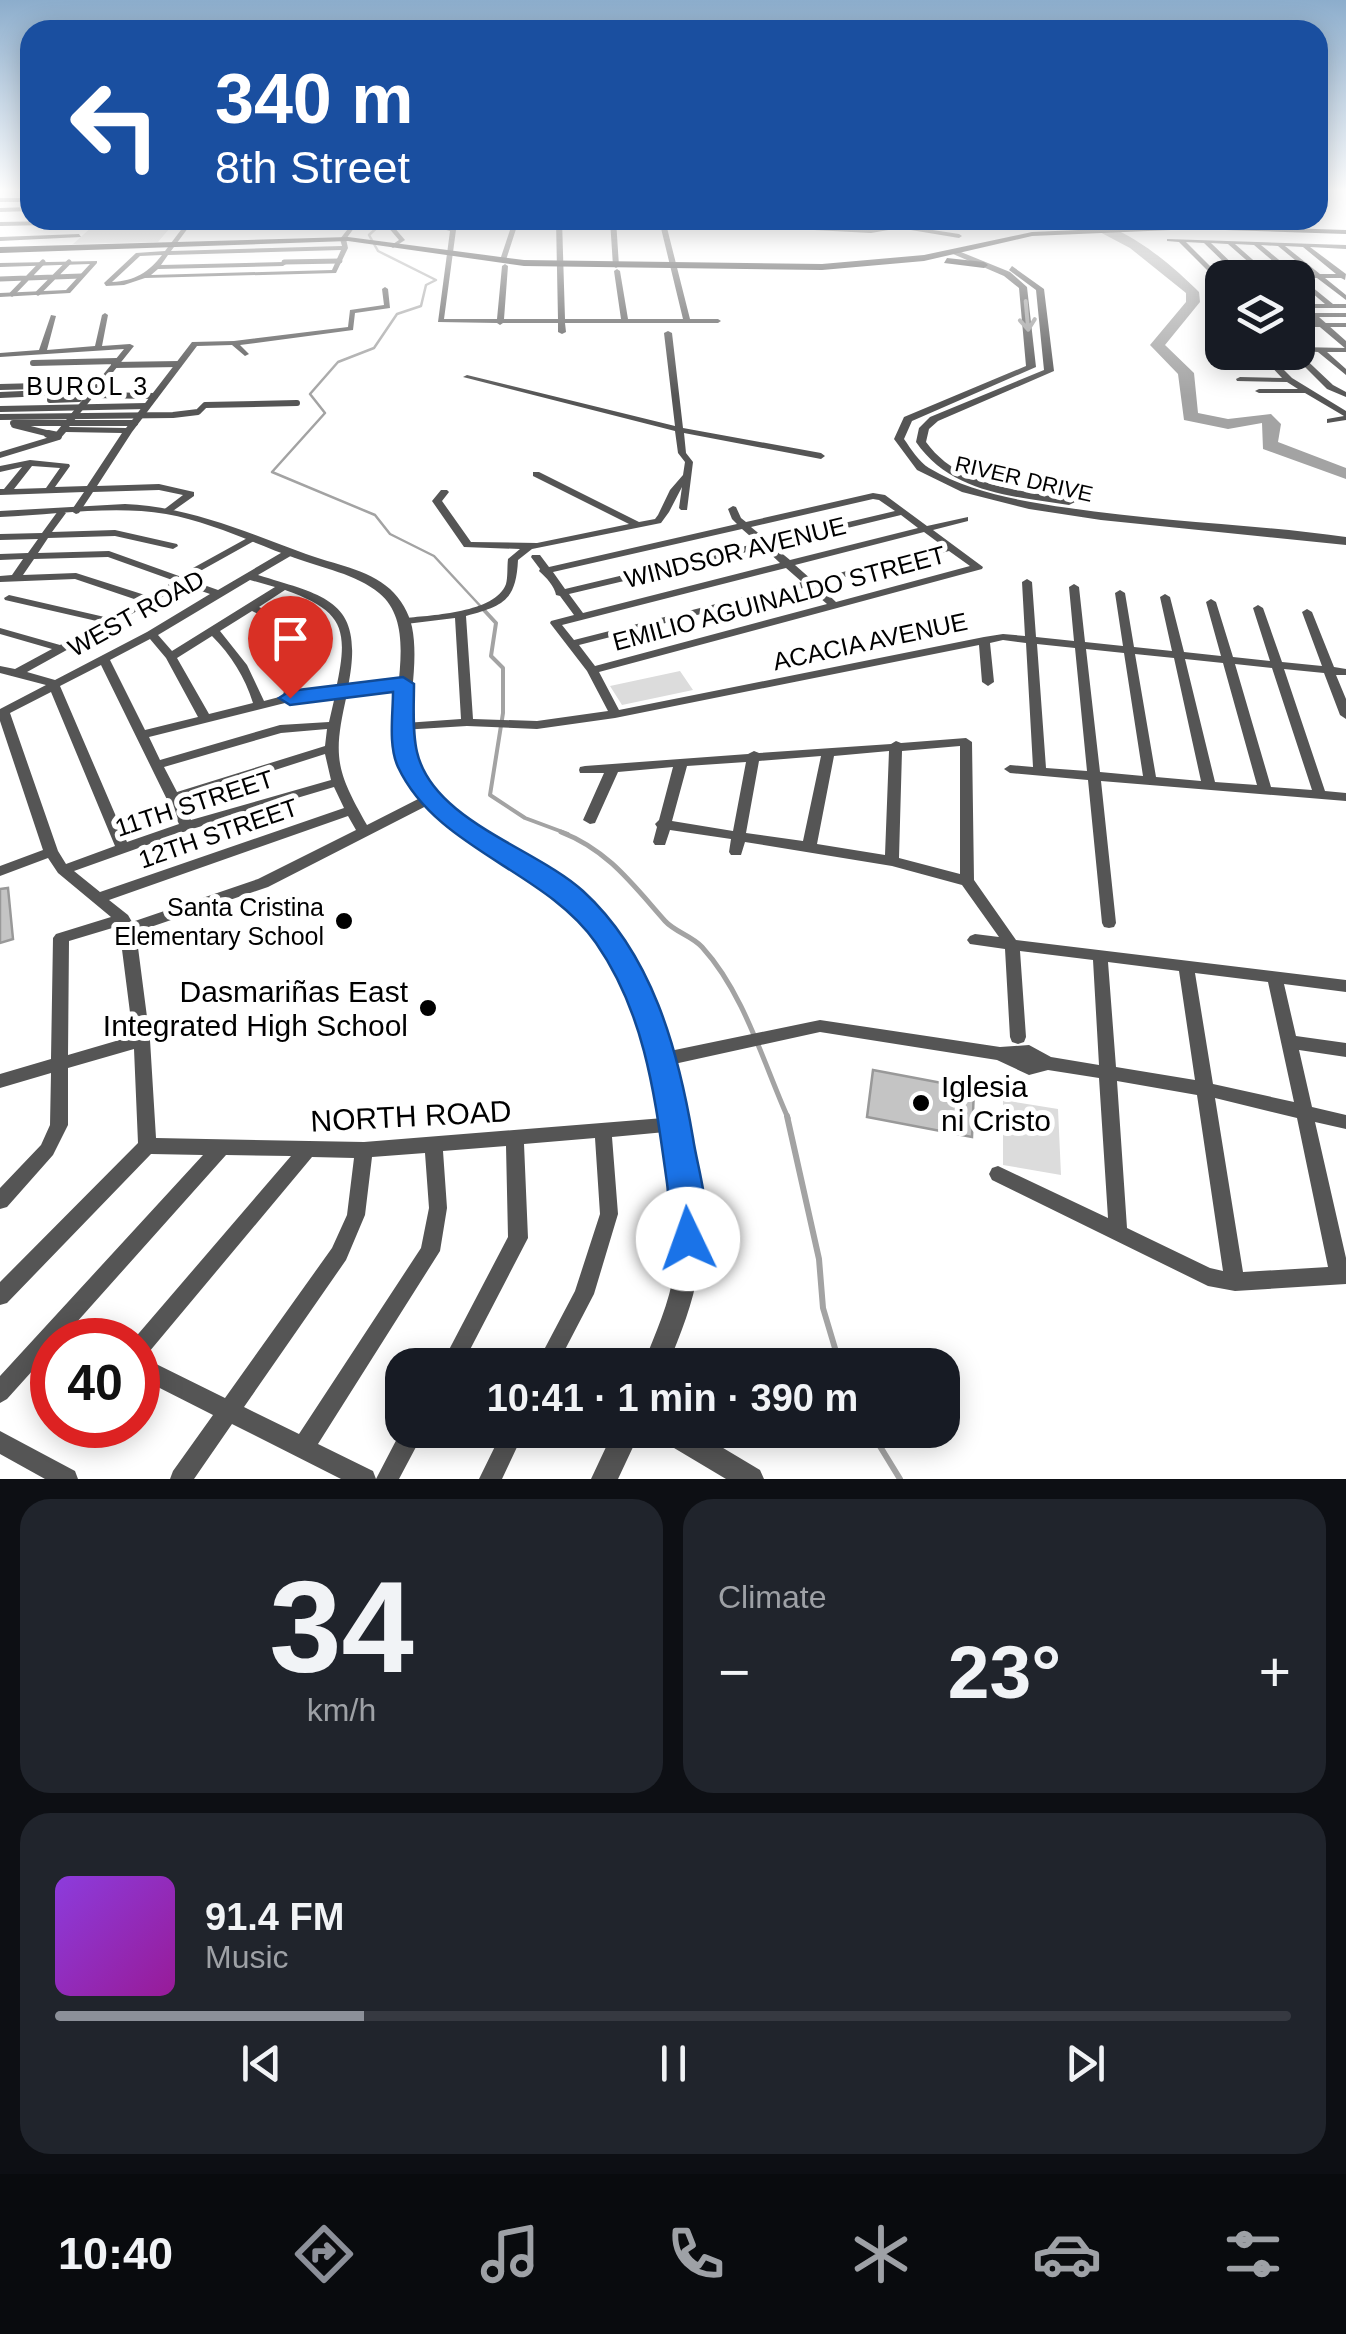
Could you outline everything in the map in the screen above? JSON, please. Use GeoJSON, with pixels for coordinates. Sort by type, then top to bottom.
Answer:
{"type":"FeatureCollection","features":[{"type":"Feature","properties":{"kind":"main road"},"geometry":{"type":"LineString","coordinates":[[477,258],[617,269],[843,266],[923,258]]}},
{"type":"Feature","properties":{"kind":"main road"},"geometry":{"type":"LineString","coordinates":[[941,261],[951,258]]}},
{"type":"Feature","properties":{"kind":"main road"},"geometry":{"type":"LineString","coordinates":[[672,266],[824,272],[941,261],[990,264],[989,258]]}},
{"type":"Feature","properties":{"kind":"street"},"geometry":{"type":"LineString","coordinates":[[134,258],[105,284],[139,283],[161,258]]}},
{"type":"Feature","properties":{"kind":"street"},"geometry":{"type":"LineString","coordinates":[[189,267],[194,258]]}},
{"type":"Feature","properties":{"kind":"street"},"geometry":{"type":"LineString","coordinates":[[206,266],[211,258]]}},
{"type":"Feature","properties":{"kind":"street"},"geometry":{"type":"LineString","coordinates":[[224,266],[230,258]]}},
{"type":"Feature","properties":{"kind":"street"},"geometry":{"type":"LineString","coordinates":[[242,265],[247,258]]}},
{"type":"Feature","properties":{"kind":"street"},"geometry":{"type":"LineString","coordinates":[[262,265],[266,258]]}},
{"type":"Feature","properties":{"kind":"street"},"geometry":{"type":"LineString","coordinates":[[279,258],[284,262],[305,258]]}},
{"type":"Feature","properties":{"kind":"street"},"geometry":{"type":"LineString","coordinates":[[154,268],[262,265],[305,258]]}},
{"type":"Feature","properties":{"kind":"street"},"geometry":{"type":"LineString","coordinates":[[148,277],[305,258]]}},
{"type":"Feature","properties":{"kind":"street"},"geometry":{"type":"LineString","coordinates":[[448,258],[440,320],[562,328],[718,320]]}},
{"type":"Feature","properties":{"kind":"street"},"geometry":{"type":"LineString","coordinates":[[500,322],[505,258]]}},
{"type":"Feature","properties":{"kind":"street"},"geometry":{"type":"LineString","coordinates":[[559,258],[562,328]]}},
{"type":"Feature","properties":{"kind":"street"},"geometry":{"type":"LineString","coordinates":[[616,258],[625,322]]}},
{"type":"Feature","properties":{"kind":"street"},"geometry":{"type":"LineString","coordinates":[[670,258],[688,321]]}},
{"type":"Feature","properties":{"kind":"street","name":"RIVER DRIVE"},"geometry":{"type":"LineString","coordinates":[[974,258],[1038,285],[1050,368],[1039,378],[930,422],[921,438],[934,460],[978,481],[1093,507],[1261,519],[1346,531]]}},
{"type":"Feature","properties":{"kind":"street"},"geometry":{"type":"LineString","coordinates":[[1296,258],[1346,298]]}},
{"type":"Feature","properties":{"kind":"street"},"geometry":{"type":"LineString","coordinates":[[1320,258],[1345,277]]}},
{"type":"Feature","properties":{"kind":"street"},"geometry":{"type":"LineString","coordinates":[[0,265],[94,261],[68,292],[0,297]]}},
{"type":"Feature","properties":{"kind":"street"},"geometry":{"type":"LineString","coordinates":[[12,294],[43,262]]}},
{"type":"Feature","properties":{"kind":"street"},"geometry":{"type":"LineString","coordinates":[[38,293],[69,262]]}},
{"type":"Feature","properties":{"kind":"street","name":"RIVER DRIVE"},"geometry":{"type":"LineString","coordinates":[[990,264],[1023,287],[1031,367],[908,419],[899,439],[914,463],[974,492],[1062,512],[1346,541]]}},
{"type":"Feature","properties":{"kind":"street"},"geometry":{"type":"LineString","coordinates":[[0,276],[36,269]]}},
{"type":"Feature","properties":{"kind":"street"},"geometry":{"type":"LineString","coordinates":[[0,276],[81,276]]}},
{"type":"Feature","properties":{"kind":"street"},"geometry":{"type":"LineString","coordinates":[[1315,276],[1345,277]]}},
{"type":"Feature","properties":{"kind":"street"},"geometry":{"type":"LineString","coordinates":[[76,511],[137,419],[201,342],[234,343],[352,329],[352,311],[388,307],[385,289]]}},
{"type":"Feature","properties":{"kind":"street"},"geometry":{"type":"LineString","coordinates":[[1315,292],[1331,306]]}},
{"type":"Feature","properties":{"kind":"street"},"geometry":{"type":"LineString","coordinates":[[1315,306],[1346,306]]}},
{"type":"Feature","properties":{"kind":"street"},"geometry":{"type":"LineString","coordinates":[[98,346],[105,315]]}},
{"type":"Feature","properties":{"kind":"street"},"geometry":{"type":"LineString","coordinates":[[1315,315],[1346,315]]}},
{"type":"Feature","properties":{"kind":"street"},"geometry":{"type":"LineString","coordinates":[[43,350],[53,316]]}},
{"type":"Feature","properties":{"kind":"street"},"geometry":{"type":"LineString","coordinates":[[1315,318],[1346,348]]}},
{"type":"Feature","properties":{"kind":"street"},"geometry":{"type":"LineString","coordinates":[[1315,325],[1346,325]]}},
{"type":"Feature","properties":{"kind":"street"},"geometry":{"type":"LineString","coordinates":[[668,333],[682,453],[690,462],[684,508]]}},
{"type":"Feature","properties":{"kind":"street"},"geometry":{"type":"LineString","coordinates":[[234,343],[245,354]]}},
{"type":"Feature","properties":{"kind":"street"},"geometry":{"type":"LineString","coordinates":[[0,355],[130,346],[45,445],[4,452]]}},
{"type":"Feature","properties":{"kind":"street"},"geometry":{"type":"LineString","coordinates":[[1315,350],[1346,348]]}},
{"type":"Feature","properties":{"kind":"street"},"geometry":{"type":"LineString","coordinates":[[1321,350],[1346,373]]}},
{"type":"Feature","properties":{"kind":"street"},"geometry":{"type":"LineString","coordinates":[[33,363],[179,364]]}},
{"type":"Feature","properties":{"kind":"street"},"geometry":{"type":"LineString","coordinates":[[115,364],[179,364]]}},
{"type":"Feature","properties":{"kind":"street"},"geometry":{"type":"LineString","coordinates":[[1278,370],[1346,416]]}},
{"type":"Feature","properties":{"kind":"street"},"geometry":{"type":"LineString","coordinates":[[1313,370],[1346,398]]}},
{"type":"Feature","properties":{"kind":"street"},"geometry":{"type":"LineString","coordinates":[[468,376],[681,430],[821,456]]}},
{"type":"Feature","properties":{"kind":"street"},"geometry":{"type":"LineString","coordinates":[[1240,380],[1288,380]]}},
{"type":"Feature","properties":{"kind":"street"},"geometry":{"type":"LineString","coordinates":[[0,395],[76,385]]}},
{"type":"Feature","properties":{"kind":"street"},"geometry":{"type":"LineString","coordinates":[[0,386],[62,392],[49,404]]}},
{"type":"Feature","properties":{"kind":"street"},"geometry":{"type":"LineString","coordinates":[[1260,391],[1305,391]]}},
{"type":"Feature","properties":{"kind":"street"},"geometry":{"type":"LineString","coordinates":[[0,417],[15,420],[75,414],[155,396]]}},
{"type":"Feature","properties":{"kind":"street"},"geometry":{"type":"LineString","coordinates":[[1326,402],[1346,398]]}},
{"type":"Feature","properties":{"kind":"street"},"geometry":{"type":"LineString","coordinates":[[15,420],[75,414],[137,419],[198,412],[205,404],[297,403]]}},
{"type":"Feature","properties":{"kind":"street"},"geometry":{"type":"LineString","coordinates":[[0,409],[49,404],[75,414],[137,419]]}},
{"type":"Feature","properties":{"kind":"street"},"geometry":{"type":"LineString","coordinates":[[1330,421],[1346,416]]}},
{"type":"Feature","properties":{"kind":"street"},"geometry":{"type":"LineString","coordinates":[[0,469],[30,463],[66,466],[49,490]]}},
{"type":"Feature","properties":{"kind":"street"},"geometry":{"type":"LineString","coordinates":[[3,492],[30,463]]}},
{"type":"Feature","properties":{"kind":"street"},"geometry":{"type":"LineString","coordinates":[[536,474],[640,526]]}},
{"type":"Feature","properties":{"kind":"street"},"geometry":{"type":"LineString","coordinates":[[406,621],[460,614],[496,602],[512,582],[513,559],[640,526],[664,516],[670,492],[686,478]]}},
{"type":"Feature","properties":{"kind":"street"},"geometry":{"type":"LineString","coordinates":[[3,492],[159,486],[191,494],[166,512]]}},
{"type":"Feature","properties":{"kind":"street"},"geometry":{"type":"LineString","coordinates":[[444,492],[437,501],[468,545],[533,552]]}},
{"type":"Feature","properties":{"kind":"street"},"geometry":{"type":"LineString","coordinates":[[544,570],[873,496],[952,547]]}},
{"type":"Feature","properties":{"kind":"street"},"geometry":{"type":"LineString","coordinates":[[732,509],[834,605]]}},
{"type":"Feature","properties":{"kind":"street"},"geometry":{"type":"LineString","coordinates":[[0,514],[166,512],[372,583],[393,598],[406,621],[403,684],[409,767],[431,798],[458,822],[573,897],[632,977],[664,1059],[688,1213],[687,1264],[663,1348]]}},
{"type":"Feature","properties":{"kind":"street"},"geometry":{"type":"LineString","coordinates":[[560,593],[903,512]]}},
{"type":"Feature","properties":{"kind":"street"},"geometry":{"type":"LineString","coordinates":[[16,577],[61,513]]}},
{"type":"Feature","properties":{"kind":"street","name":"WINDSOR AVENUE"},"geometry":{"type":"LineString","coordinates":[[571,644],[555,623],[578,614],[965,519]]}},
{"type":"Feature","properties":{"kind":"street"},"geometry":{"type":"LineString","coordinates":[[0,537],[134,534],[173,546]]}},
{"type":"Feature","properties":{"kind":"street"},"geometry":{"type":"LineString","coordinates":[[198,568],[250,539]]}},
{"type":"Feature","properties":{"kind":"street"},"geometry":{"type":"LineString","coordinates":[[615,714],[592,670],[571,644],[952,547]]}},
{"type":"Feature","properties":{"kind":"street","name":"EMILIO AGUINALDO STREET"},"geometry":{"type":"LineString","coordinates":[[592,670],[977,569],[952,547]]}},
{"type":"Feature","properties":{"kind":"street","name":"WEST ROAD"},"geometry":{"type":"LineString","coordinates":[[1,711],[151,634],[290,552]]}},
{"type":"Feature","properties":{"kind":"street"},"geometry":{"type":"LineString","coordinates":[[533,552],[578,614]]}},
{"type":"Feature","properties":{"kind":"street"},"geometry":{"type":"LineString","coordinates":[[0,557],[109,554],[219,594]]}},
{"type":"Feature","properties":{"kind":"street"},"geometry":{"type":"LineString","coordinates":[[0,578],[76,576],[148,600]]}},
{"type":"Feature","properties":{"kind":"street"},"geometry":{"type":"LineString","coordinates":[[248,576],[284,587],[337,613],[350,640],[331,748],[338,782],[364,832]]}},
{"type":"Feature","properties":{"kind":"street"},"geometry":{"type":"LineString","coordinates":[[17,673],[183,580]]}},
{"type":"Feature","properties":{"kind":"street"},"geometry":{"type":"LineString","coordinates":[[1027,582],[1040,771]]}},
{"type":"Feature","properties":{"kind":"street"},"geometry":{"type":"LineString","coordinates":[[171,657],[284,587]]}},
{"type":"Feature","properties":{"kind":"street"},"geometry":{"type":"LineString","coordinates":[[1074,587],[1109,923]]}},
{"type":"Feature","properties":{"kind":"street"},"geometry":{"type":"LineString","coordinates":[[1120,593],[1150,780]]}},
{"type":"Feature","properties":{"kind":"street"},"geometry":{"type":"LineString","coordinates":[[1165,597],[1209,785]]}},
{"type":"Feature","properties":{"kind":"street"},"geometry":{"type":"LineString","coordinates":[[9,598],[110,621]]}},
{"type":"Feature","properties":{"kind":"street"},"geometry":{"type":"LineString","coordinates":[[1211,602],[1264,789]]}},
{"type":"Feature","properties":{"kind":"street"},"geometry":{"type":"LineString","coordinates":[[251,607],[288,623],[298,641],[290,698]]}},
{"type":"Feature","properties":{"kind":"street"},"geometry":{"type":"LineString","coordinates":[[1258,608],[1320,794]]}},
{"type":"Feature","properties":{"kind":"street"},"geometry":{"type":"LineString","coordinates":[[1307,612],[1346,716]]}},
{"type":"Feature","properties":{"kind":"street"},"geometry":{"type":"LineString","coordinates":[[460,614],[467,722]]}},
{"type":"Feature","properties":{"kind":"street"},"geometry":{"type":"LineString","coordinates":[[0,631],[60,648]]}},
{"type":"Feature","properties":{"kind":"street"},"geometry":{"type":"LineString","coordinates":[[214,632],[226,642],[259,704]]}},
{"type":"Feature","properties":{"kind":"street"},"geometry":{"type":"LineString","coordinates":[[151,634],[171,657],[204,717]]}},
{"type":"Feature","properties":{"kind":"street","name":"ACACIA AVENUE"},"geometry":{"type":"LineString","coordinates":[[405,727],[467,722],[510,724],[615,714],[984,640],[1030,639],[1346,672]]}},
{"type":"Feature","properties":{"kind":"street"},"geometry":{"type":"LineString","coordinates":[[984,640],[988,682]]}},
{"type":"Feature","properties":{"kind":"street"},"geometry":{"type":"LineString","coordinates":[[103,658],[187,826]]}},
{"type":"Feature","properties":{"kind":"street"},"geometry":{"type":"LineString","coordinates":[[0,669],[53,683],[69,712],[123,848]]}},
{"type":"Feature","properties":{"kind":"street"},"geometry":{"type":"LineString","coordinates":[[141,735],[259,704],[403,684]]}},
{"type":"Feature","properties":{"kind":"street"},"geometry":{"type":"LineString","coordinates":[[0,1296],[147,1146],[142,1040],[126,924],[63,870],[52,852],[1,711]]}},
{"type":"Feature","properties":{"kind":"street"},"geometry":{"type":"LineString","coordinates":[[156,766],[280,729],[335,725]]}},
{"type":"Feature","properties":{"kind":"street"},"geometry":{"type":"LineString","coordinates":[[585,770],[966,742],[967,881],[1012,945],[1018,1037]]}},
{"type":"Feature","properties":{"kind":"street"},"geometry":{"type":"LineString","coordinates":[[892,861],[896,745]]}},
{"type":"Feature","properties":{"kind":"street"},"geometry":{"type":"LineString","coordinates":[[172,798],[331,748]]}},
{"type":"Feature","properties":{"kind":"street"},"geometry":{"type":"LineString","coordinates":[[809,847],[829,751]]}},
{"type":"Feature","properties":{"kind":"street"},"geometry":{"type":"LineString","coordinates":[[738,844],[754,755]]}},
{"type":"Feature","properties":{"kind":"street"},"geometry":{"type":"LineString","coordinates":[[660,842],[681,763]]}},
{"type":"Feature","properties":{"kind":"street"},"geometry":{"type":"LineString","coordinates":[[1010,769],[1346,797]]}},
{"type":"Feature","properties":{"kind":"street"},"geometry":{"type":"LineString","coordinates":[[590,820],[612,770]]}},
{"type":"Feature","properties":{"kind":"street","name":"11TH STREET"},"geometry":{"type":"LineString","coordinates":[[63,870],[187,826],[338,782]]}},
{"type":"Feature","properties":{"kind":"street"},"geometry":{"type":"LineString","coordinates":[[0,1201],[47,1150],[58,1125],[61,938],[126,924],[263,883],[431,798]]}},
{"type":"Feature","properties":{"kind":"street","name":"12TH STREET"},"geometry":{"type":"LineString","coordinates":[[99,898],[351,810]]}},
{"type":"Feature","properties":{"kind":"street"},"geometry":{"type":"LineString","coordinates":[[662,824],[738,844],[809,847],[892,861],[967,881]]}},
{"type":"Feature","properties":{"kind":"street"},"geometry":{"type":"LineString","coordinates":[[0,870],[52,852]]}},
{"type":"Feature","properties":{"kind":"street"},"geometry":{"type":"LineString","coordinates":[[975,940],[1346,986]]}},
{"type":"Feature","properties":{"kind":"street"},"geometry":{"type":"LineString","coordinates":[[1100,956],[1118,1232]]}},
{"type":"Feature","properties":{"kind":"street"},"geometry":{"type":"LineString","coordinates":[[1186,966],[1235,1282]]}},
{"type":"Feature","properties":{"kind":"street"},"geometry":{"type":"LineString","coordinates":[[998,1174],[1208,1278],[1235,1282],[1343,1275],[1302,1114],[1275,977]]}},
{"type":"Feature","properties":{"kind":"street"},"geometry":{"type":"LineString","coordinates":[[664,1059],[772,1034],[833,1027],[1000,1054],[1029,1068],[1048,1063],[1205,1089],[1346,1122]]}},
{"type":"Feature","properties":{"kind":"street"},"geometry":{"type":"LineString","coordinates":[[0,1080],[142,1040]]}},
{"type":"Feature","properties":{"kind":"street"},"geometry":{"type":"LineString","coordinates":[[1290,1042],[1346,1050]]}},
{"type":"Feature","properties":{"kind":"street","name":"NORTH ROAD"},"geometry":{"type":"LineString","coordinates":[[147,1146],[364,1150],[676,1124]]}},
{"type":"Feature","properties":{"kind":"street"},"geometry":{"type":"LineString","coordinates":[[555,1348],[584,1294],[609,1214],[602,1132]]}},
{"type":"Feature","properties":{"kind":"street"},"geometry":{"type":"LineString","coordinates":[[460,1348],[518,1238],[515,1139]]}},
{"type":"Feature","properties":{"kind":"street"},"geometry":{"type":"LineString","coordinates":[[303,1447],[430,1251],[438,1208],[434,1146]]}},
{"type":"Feature","properties":{"kind":"street"},"geometry":{"type":"LineString","coordinates":[[68,1318],[220,1148]]}},
{"type":"Feature","properties":{"kind":"street"},"geometry":{"type":"LineString","coordinates":[[160,1324],[308,1149]]}},
{"type":"Feature","properties":{"kind":"street"},"geometry":{"type":"LineString","coordinates":[[181,1479],[339,1254],[356,1214],[364,1150]]}},
{"type":"Feature","properties":{"kind":"street"},"geometry":{"type":"LineString","coordinates":[[0,1392],[30,1360]]}},
{"type":"Feature","properties":{"kind":"street"},"geometry":{"type":"LineString","coordinates":[[160,1377],[364,1479]]}},
{"type":"Feature","properties":{"kind":"street"},"geometry":{"type":"LineString","coordinates":[[0,1442],[67,1479]]}},
{"type":"Feature","properties":{"kind":"street"},"geometry":{"type":"LineString","coordinates":[[386,1479],[404,1448]]}},
{"type":"Feature","properties":{"kind":"street"},"geometry":{"type":"LineString","coordinates":[[490,1479],[505,1448]]}},
{"type":"Feature","properties":{"kind":"street"},"geometry":{"type":"LineString","coordinates":[[604,1479],[619,1448]]}},
{"type":"Feature","properties":{"kind":"street"},"geometry":{"type":"LineString","coordinates":[[698,1448],[746,1477]]}},
{"type":"Feature","properties":{"kind":"shaded area"},"geometry":{"type":"Polygon","coordinates":[[[680,671],[693,690],[622,705],[610,686],[680,671]]]}},
{"type":"Feature","properties":{"kind":"shaded area"},"geometry":{"type":"Polygon","coordinates":[[[1003,1100],[1058,1109],[1061,1175],[1003,1165],[1003,1100]]]}},
{"type":"Feature","properties":{"kind":"building"},"geometry":{"type":"Polygon","coordinates":[[[8,888],[13,939],[0,943],[0,889],[8,888]]]}},
{"type":"Feature","properties":{"kind":"building","name":"Iglesia ni Cristo"},"geometry":{"type":"Polygon","coordinates":[[[873,1070],[974,1089],[972,1137],[867,1117],[873,1070]]]}},
{"type":"Feature","properties":{"kind":"waterway"},"geometry":{"type":"LineString","coordinates":[[392,258],[436,280],[426,285],[421,306],[397,314],[374,348],[338,362],[310,394],[325,413],[272,472],[375,515],[390,534],[434,556],[485,611]]}},
{"type":"Feature","properties":{"kind":"waterway"},"geometry":{"type":"LineString","coordinates":[[1150,258],[1192,292],[1193,302],[1157,345],[1186,373],[1190,417],[1228,424],[1265,417],[1273,424],[1269,445],[1346,474]]}},
{"type":"Feature","properties":{"kind":"waterway"},"geometry":{"type":"LineString","coordinates":[[483,609],[496,623],[491,656],[503,668],[503,713],[490,795],[525,818],[568,834]]}},
{"type":"Feature","properties":{"kind":"waterway"},"geometry":{"type":"LineString","coordinates":[[561,832],[606,859],[665,921],[698,943],[717,965],[741,1007],[788,1118]]}},
{"type":"Feature","properties":{"kind":"waterway"},"geometry":{"type":"LineString","coordinates":[[787,1116],[819,1259],[823,1308],[835,1348]]}},
{"type":"Feature","properties":{"kind":"waterway"},"geometry":{"type":"LineString","coordinates":[[881,1448],[900,1479]]}},
{"type":"Feature","properties":{"kind":"place","name":"Santa Cristina Elementary School"},"geometry":{"type":"Point","coordinates":[344,921]}},
{"type":"Feature","properties":{"kind":"place","name":"Dasmariñas East Integrated High School"},"geometry":{"type":"Point","coordinates":[428,1008]}},
{"type":"Feature","properties":{"kind":"place","name":"Iglesia ni Cristo"},"geometry":{"type":"Point","coordinates":[921,1103]}},
{"type":"Feature","properties":{"kind":"district","name":"BUROL 3"},"geometry":{"type":"Point","coordinates":[88,386]}},
{"type":"Feature","properties":{"kind":"route"},"geometry":{"type":"LineString","coordinates":[[290,698],[403,684],[404,748],[409,767],[431,798],[458,822],[573,897],[605,935],[632,977],[664,1059],[688,1213],[688,1239]]}}]}
